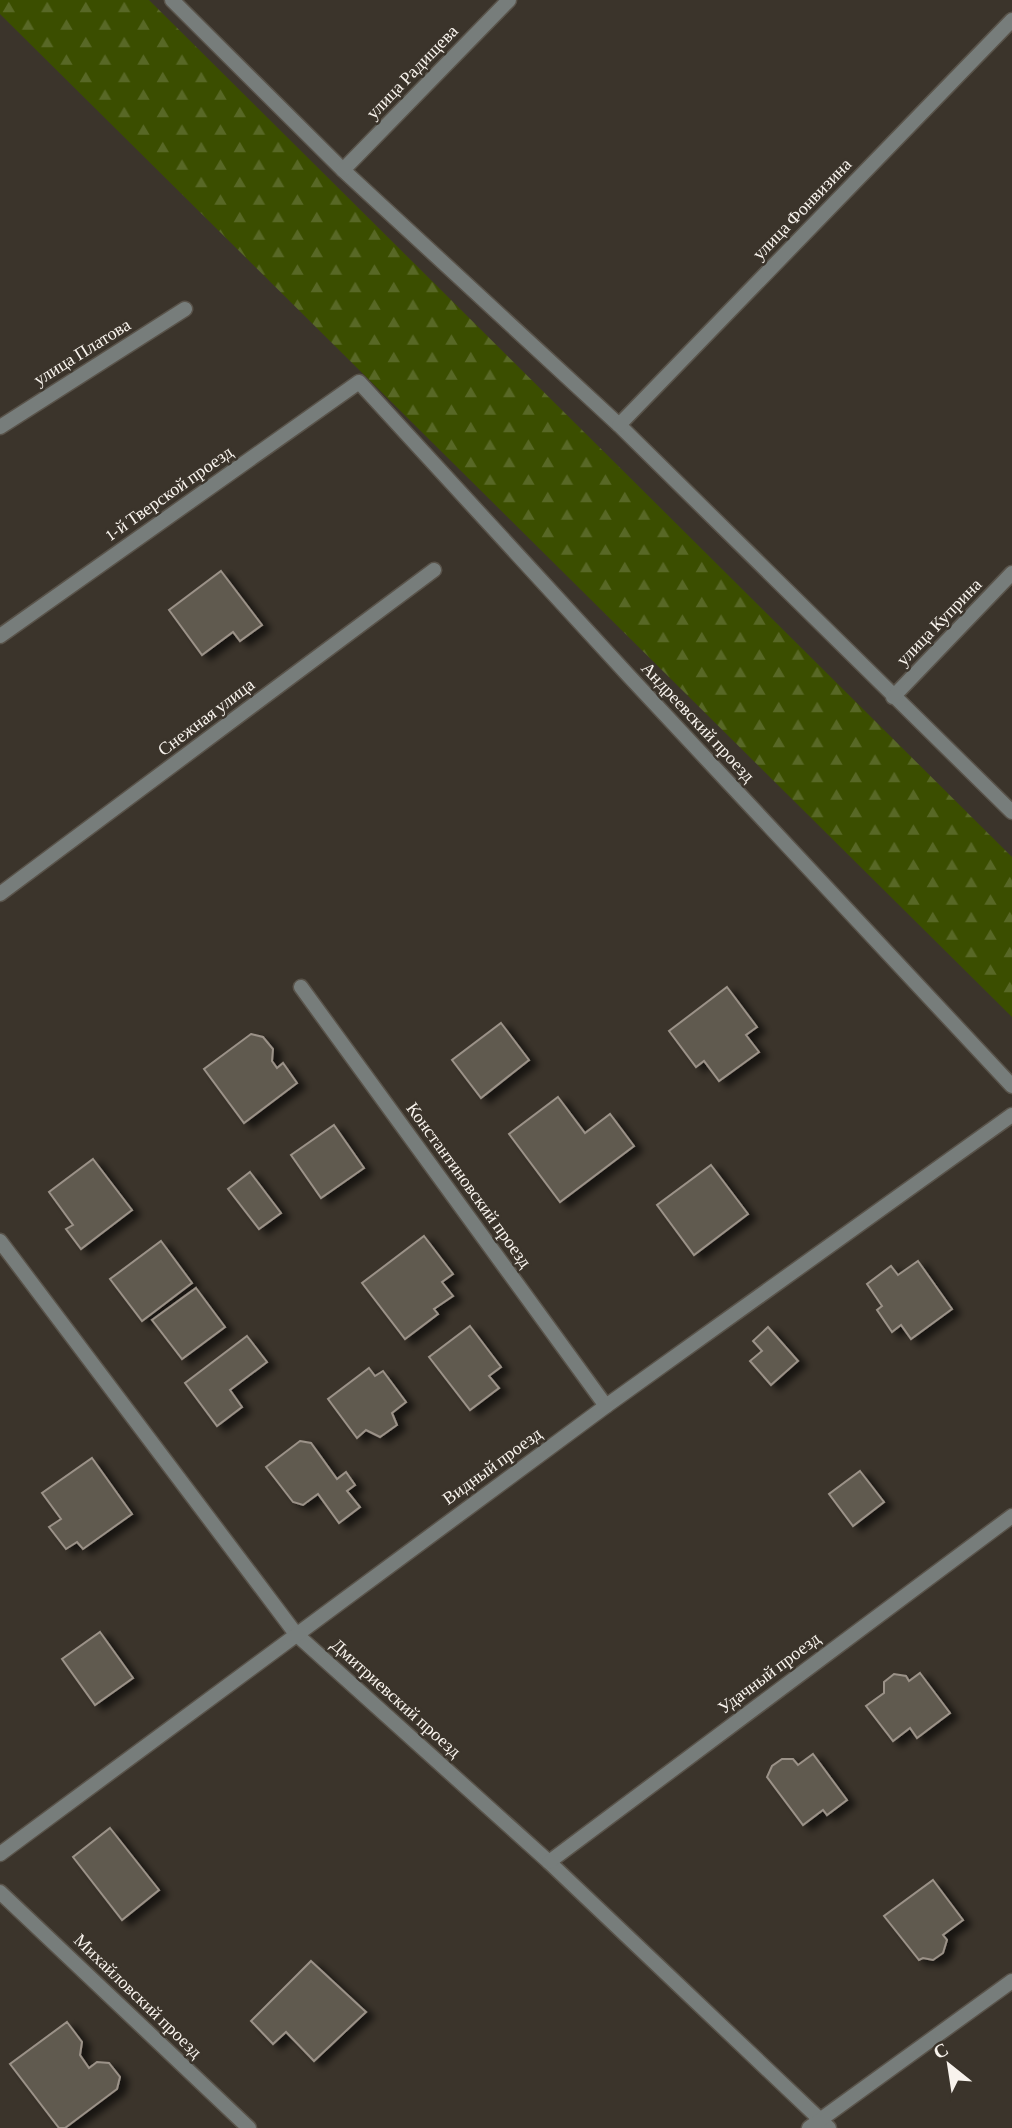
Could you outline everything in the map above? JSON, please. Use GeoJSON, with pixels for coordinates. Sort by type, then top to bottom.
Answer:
{"type":"FeatureCollection","features":[{"type":"Feature","properties":{"kind":"street"},"geometry":{"type":"LineString","coordinates":[[172,0],[343,170],[619,425],[1012,812]]}},
{"type":"Feature","properties":{"kind":"street","name":"улица Радищева"},"geometry":{"type":"LineString","coordinates":[[343,170],[509,0]]}},
{"type":"Feature","properties":{"kind":"street","name":"улица Фонвизина"},"geometry":{"type":"LineString","coordinates":[[619,425],[1012,20]]}},
{"type":"Feature","properties":{"kind":"street","name":"улица Платова"},"geometry":{"type":"LineString","coordinates":[[0,427],[185,309]]}},
{"type":"Feature","properties":{"kind":"street","name":"1-й Тверской проезд"},"geometry":{"type":"LineString","coordinates":[[0,636],[359,382]]}},
{"type":"Feature","properties":{"kind":"street","name":"Андреевский проезд"},"geometry":{"type":"LineString","coordinates":[[359,382],[1012,1086]]}},
{"type":"Feature","properties":{"kind":"street","name":"Снежная улица"},"geometry":{"type":"LineString","coordinates":[[0,894],[434,570]]}},
{"type":"Feature","properties":{"kind":"street","name":"улица Куприна"},"geometry":{"type":"LineString","coordinates":[[893,697],[1012,573]]}},
{"type":"Feature","properties":{"kind":"street","name":"Константиновский проезд"},"geometry":{"type":"LineString","coordinates":[[301,987],[606,1406]]}},
{"type":"Feature","properties":{"kind":"street","name":"Видный проезд"},"geometry":{"type":"LineString","coordinates":[[0,1854],[606,1406],[1012,1115]]}},
{"type":"Feature","properties":{"kind":"street","name":"Дмитриевский проезд"},"geometry":{"type":"LineString","coordinates":[[0,1241],[296,1634],[550,1862],[819,2125]]}},
{"type":"Feature","properties":{"kind":"street","name":"Удачный проезд"},"geometry":{"type":"LineString","coordinates":[[550,1862],[1012,1516]]}},
{"type":"Feature","properties":{"kind":"street","name":"Михайловский проезд"},"geometry":{"type":"LineString","coordinates":[[0,1892],[249,2128]]}},
{"type":"Feature","properties":{"kind":"street"},"geometry":{"type":"LineString","coordinates":[[819,2125],[1012,1982]]}},
{"type":"Feature","properties":{"kind":"green space"},"geometry":{"type":"Polygon","coordinates":[[[0,0],[149,0],[1012,857],[1012,1017],[0,14],[0,0]]]}},
{"type":"Feature","properties":{"kind":"building"},"geometry":{"type":"Polygon","coordinates":[[[221,571],[262,625],[240,641],[233,632],[202,655],[169,610],[221,571]]]}},
{"type":"Feature","properties":{"kind":"building"},"geometry":{"type":"Polygon","coordinates":[[[727,987],[757,1027],[746,1035],[759,1052],[719,1081],[704,1061],[696,1067],[669,1031],[727,987]]]}},
{"type":"Feature","properties":{"kind":"building"},"geometry":{"type":"Polygon","coordinates":[[[501,1023],[529,1060],[481,1098],[452,1060],[501,1023]]]}},
{"type":"Feature","properties":{"kind":"building"},"geometry":{"type":"Polygon","coordinates":[[[251,1034],[263,1037],[273,1049],[272,1061],[277,1068],[283,1063],[297,1083],[244,1123],[204,1069],[251,1034]]]}},
{"type":"Feature","properties":{"kind":"building"},"geometry":{"type":"Polygon","coordinates":[[[558,1097],[585,1133],[610,1114],[634,1146],[560,1202],[509,1134],[558,1097]]]}},
{"type":"Feature","properties":{"kind":"building"},"geometry":{"type":"Polygon","coordinates":[[[334,1125],[364,1168],[321,1198],[291,1155],[334,1125]]]}},
{"type":"Feature","properties":{"kind":"building"},"geometry":{"type":"Polygon","coordinates":[[[93,1159],[132,1210],[81,1249],[66,1229],[73,1225],[49,1192],[93,1159]]]}},
{"type":"Feature","properties":{"kind":"building"},"geometry":{"type":"Polygon","coordinates":[[[711,1165],[748,1214],[694,1255],[657,1205],[711,1165]]]}},
{"type":"Feature","properties":{"kind":"building"},"geometry":{"type":"Polygon","coordinates":[[[250,1172],[281,1213],[259,1229],[228,1189],[250,1172]]]}},
{"type":"Feature","properties":{"kind":"building"},"geometry":{"type":"Polygon","coordinates":[[[424,1236],[453,1274],[442,1282],[453,1296],[434,1309],[438,1314],[405,1339],[362,1283],[424,1236]]]}},
{"type":"Feature","properties":{"kind":"building"},"geometry":{"type":"Polygon","coordinates":[[[161,1241],[192,1283],[142,1321],[110,1279],[161,1241]]]}},
{"type":"Feature","properties":{"kind":"building"},"geometry":{"type":"Polygon","coordinates":[[[918,1261],[952,1309],[911,1339],[901,1325],[892,1332],[877,1310],[882,1306],[867,1284],[891,1266],[898,1275],[918,1261]]]}},
{"type":"Feature","properties":{"kind":"building"},"geometry":{"type":"Polygon","coordinates":[[[196,1288],[225,1327],[182,1359],[152,1320],[196,1288]]]}},
{"type":"Feature","properties":{"kind":"building"},"geometry":{"type":"Polygon","coordinates":[[[470,1326],[501,1367],[489,1376],[499,1388],[470,1410],[429,1357],[470,1326]]]}},
{"type":"Feature","properties":{"kind":"building"},"geometry":{"type":"Polygon","coordinates":[[[768,1327],[798,1361],[771,1385],[750,1361],[762,1351],[753,1341],[768,1327]]]}},
{"type":"Feature","properties":{"kind":"building"},"geometry":{"type":"Polygon","coordinates":[[[247,1336],[267,1362],[230,1390],[242,1407],[217,1426],[185,1383],[247,1336]]]}},
{"type":"Feature","properties":{"kind":"building"},"geometry":{"type":"Polygon","coordinates":[[[369,1368],[375,1376],[383,1371],[406,1402],[392,1413],[397,1425],[380,1437],[366,1430],[357,1438],[328,1399],[369,1368]]]}},
{"type":"Feature","properties":{"kind":"building"},"geometry":{"type":"Polygon","coordinates":[[[300,1441],[311,1443],[337,1479],[346,1472],[355,1485],[347,1491],[360,1507],[339,1523],[318,1494],[303,1505],[293,1502],[266,1467],[300,1441]]]}},
{"type":"Feature","properties":{"kind":"building"},"geometry":{"type":"Polygon","coordinates":[[[92,1458],[132,1514],[83,1549],[77,1542],[66,1549],[49,1527],[61,1519],[42,1493],[92,1458]]]}},
{"type":"Feature","properties":{"kind":"building"},"geometry":{"type":"Polygon","coordinates":[[[860,1471],[884,1502],[853,1526],[829,1494],[860,1471]]]}},
{"type":"Feature","properties":{"kind":"building"},"geometry":{"type":"Polygon","coordinates":[[[100,1632],[133,1678],[95,1705],[62,1659],[100,1632]]]}},
{"type":"Feature","properties":{"kind":"building"},"geometry":{"type":"Polygon","coordinates":[[[920,1673],[950,1713],[917,1738],[910,1728],[893,1741],[866,1706],[884,1693],[884,1682],[894,1674],[906,1676],[909,1681],[920,1673]]]}},
{"type":"Feature","properties":{"kind":"building"},"geometry":{"type":"Polygon","coordinates":[[[813,1754],[847,1800],[827,1815],[823,1810],[803,1825],[767,1777],[772,1766],[782,1759],[793,1759],[798,1765],[813,1754]]]}},
{"type":"Feature","properties":{"kind":"building"},"geometry":{"type":"Polygon","coordinates":[[[110,1828],[159,1890],[122,1920],[73,1857],[110,1828]]]}},
{"type":"Feature","properties":{"kind":"building"},"geometry":{"type":"Polygon","coordinates":[[[933,1880],[963,1920],[943,1935],[947,1940],[943,1953],[933,1960],[919,1960],[884,1916],[933,1880]]]}},
{"type":"Feature","properties":{"kind":"building"},"geometry":{"type":"Polygon","coordinates":[[[311,1961],[366,2012],[314,2061],[286,2032],[273,2044],[251,2021],[311,1961]]]}},
{"type":"Feature","properties":{"kind":"building"},"geometry":{"type":"Polygon","coordinates":[[[67,2022],[82,2042],[80,2055],[89,2068],[97,2062],[109,2063],[120,2077],[117,2089],[65,2128],[59,2128],[10,2064],[67,2022]]]}}]}
